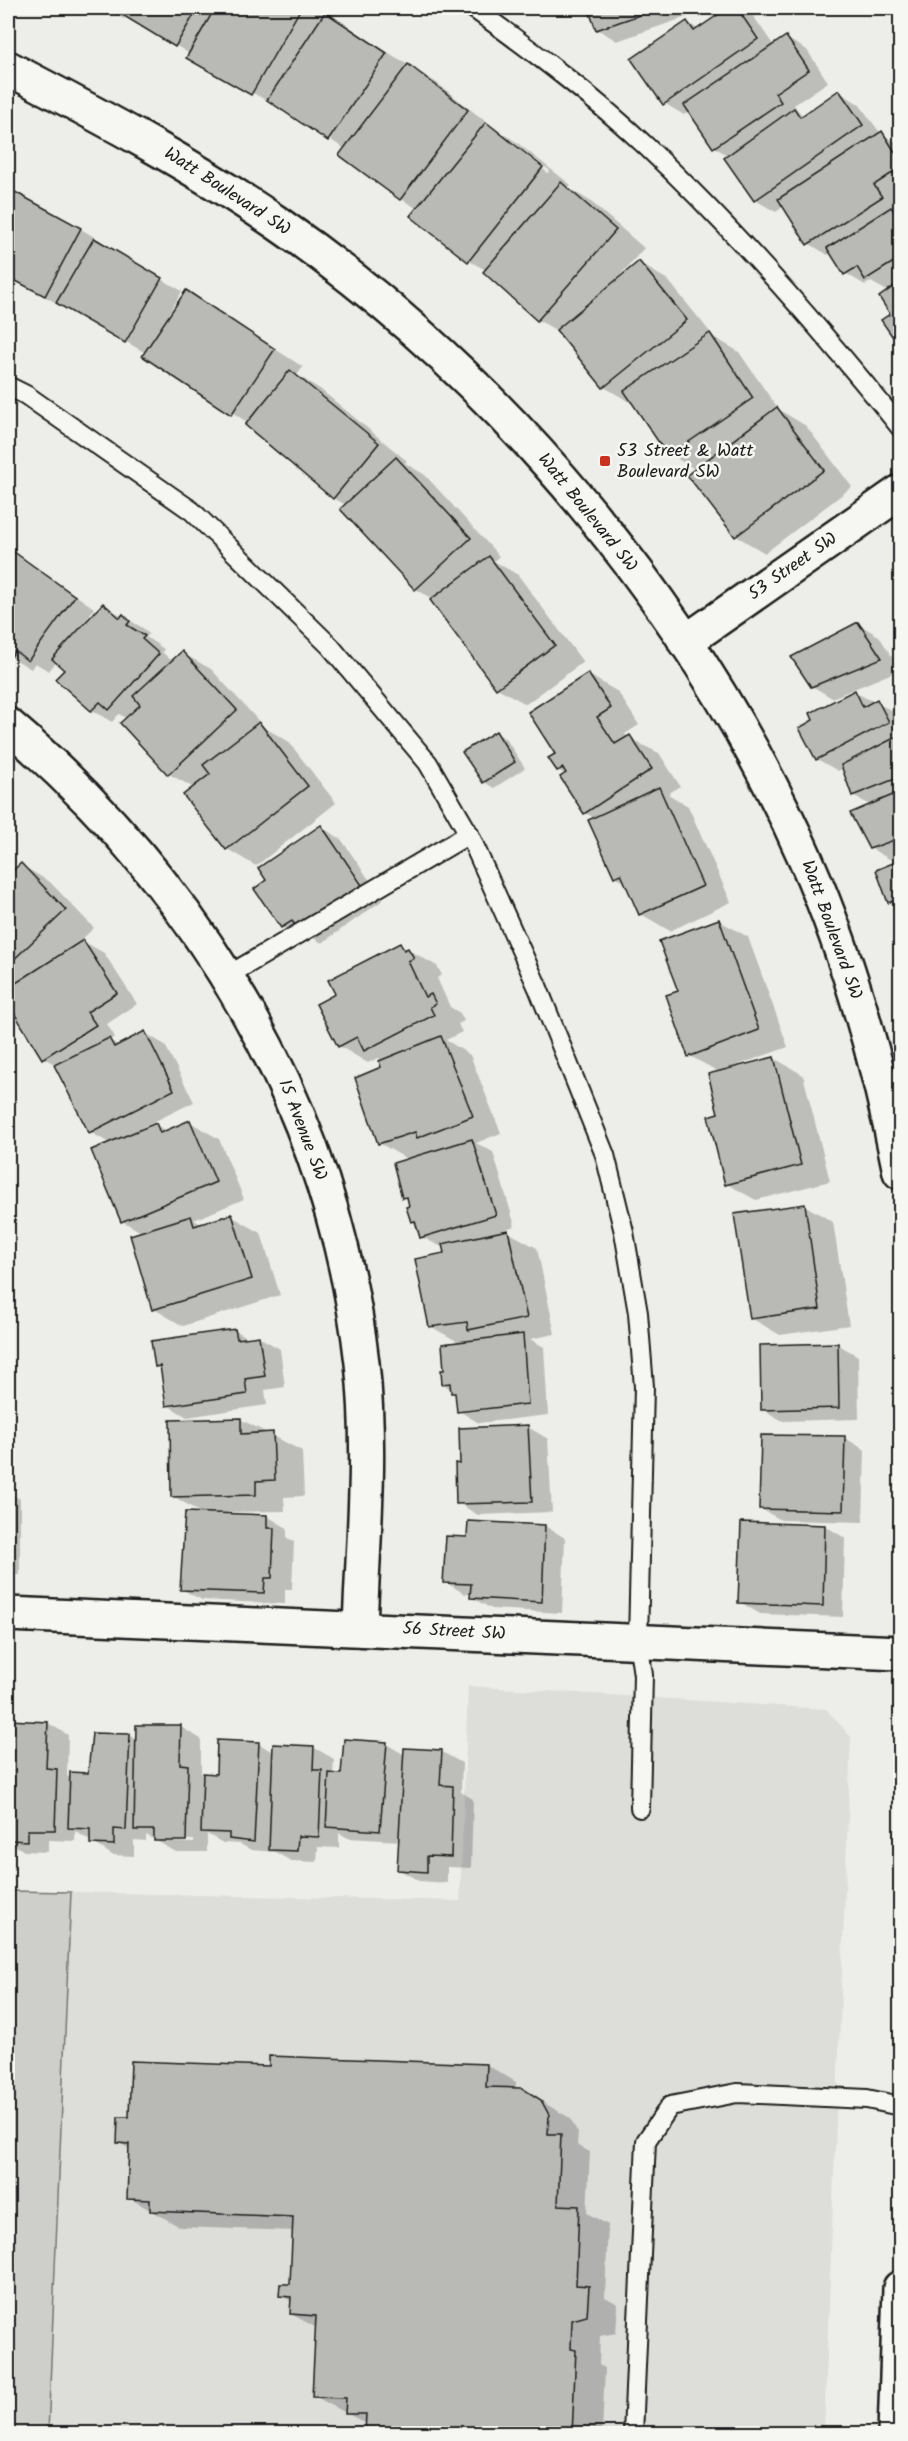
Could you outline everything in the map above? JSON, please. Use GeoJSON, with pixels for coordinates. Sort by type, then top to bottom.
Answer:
{"type":"FeatureCollection","features":[{"type":"Feature","properties":{"kind":"street","name":"Watt Boulevard SW"},"geometry":{"type":"LineString","coordinates":[[8,68],[145,140],[280,224],[429,342],[496,406],[563,478],[614,542],[685,642],[770,785],[807,862],[850,978],[883,1087],[900,1172]]}},
{"type":"Feature","properties":{"kind":"street","name":"53 Street SW"},"geometry":{"type":"LineString","coordinates":[[685,642],[900,492]]}},
{"type":"Feature","properties":{"kind":"street","name":"15 Avenue SW"},"geometry":{"type":"LineString","coordinates":[[8,725],[88,798],[170,893],[227,976],[266,1041],[300,1116],[329,1204],[345,1269],[362,1364],[366,1481],[360,1628]]}},
{"type":"Feature","properties":{"kind":"street","name":"56 Street SW"},"geometry":{"type":"LineString","coordinates":[[8,1614],[900,1653]]}},
{"type":"Feature","properties":{"kind":"street"},"geometry":{"type":"LineString","coordinates":[[895,2433],[900,2288]]}},
{"type":"Feature","properties":{"kind":"lane"},"geometry":{"type":"LineString","coordinates":[[473,8],[535,52],[646,145],[719,218],[861,378],[900,427]]}},
{"type":"Feature","properties":{"kind":"lane"},"geometry":{"type":"LineString","coordinates":[[8,386],[26,395],[192,511],[330,646],[428,763],[469,834],[538,988],[605,1155],[624,1232],[638,1313],[644,1387],[638,1641],[643,1675],[639,1808]]}},
{"type":"Feature","properties":{"kind":"lane"},"geometry":{"type":"LineString","coordinates":[[227,976],[469,834]]}},
{"type":"Feature","properties":{"kind":"lane"},"geometry":{"type":"LineString","coordinates":[[633,2433],[646,2141],[670,2106],[737,2093],[867,2099],[900,2106]]}},
{"type":"Feature","properties":{"kind":"shaded area"},"geometry":{"type":"Polygon","coordinates":[[[468,1686],[826,1709],[851,1737],[824,2433],[48,2434],[71,1892],[460,1901],[468,1686]]]}},
{"type":"Feature","properties":{"kind":"shaded area"},"geometry":{"type":"Polygon","coordinates":[[[8,1891],[71,1892],[48,2433],[8,2433],[8,1891]]]}},
{"type":"Feature","properties":{"kind":"building"},"geometry":{"type":"Polygon","coordinates":[[[111,8],[198,8],[175,47],[111,8]]]}},
{"type":"Feature","properties":{"kind":"building"},"geometry":{"type":"Polygon","coordinates":[[[215,8],[301,8],[251,95],[186,58],[215,8]]]}},
{"type":"Feature","properties":{"kind":"building"},"geometry":{"type":"Polygon","coordinates":[[[588,8],[660,8],[596,30],[588,8]]]}},
{"type":"Feature","properties":{"kind":"building"},"geometry":{"type":"Polygon","coordinates":[[[728,8],[737,8],[758,39],[663,105],[631,59],[687,21],[694,31],[728,8]]]}},
{"type":"Feature","properties":{"kind":"building"},"geometry":{"type":"Polygon","coordinates":[[[325,12],[387,53],[328,141],[267,100],[325,12]]]}},
{"type":"Feature","properties":{"kind":"building"},"geometry":{"type":"Polygon","coordinates":[[[786,36],[809,70],[775,93],[781,102],[713,148],[684,105],[786,36]]]}},
{"type":"Feature","properties":{"kind":"building"},"geometry":{"type":"Polygon","coordinates":[[[408,64],[468,110],[400,200],[339,155],[408,64]]]}},
{"type":"Feature","properties":{"kind":"building"},"geometry":{"type":"Polygon","coordinates":[[[839,90],[863,125],[754,201],[724,158],[794,108],[800,117],[839,90]]]}},
{"type":"Feature","properties":{"kind":"building"},"geometry":{"type":"Polygon","coordinates":[[[486,122],[543,167],[468,262],[410,216],[486,122]]]}},
{"type":"Feature","properties":{"kind":"building"},"geometry":{"type":"Polygon","coordinates":[[[882,131],[900,160],[900,168],[874,185],[882,197],[807,245],[778,199],[882,131]]]}},
{"type":"Feature","properties":{"kind":"building"},"geometry":{"type":"Polygon","coordinates":[[[561,182],[616,230],[537,321],[483,272],[561,182]]]}},
{"type":"Feature","properties":{"kind":"building"},"geometry":{"type":"Polygon","coordinates":[[[15,192],[81,228],[45,296],[8,277],[8,207],[15,192]]]}},
{"type":"Feature","properties":{"kind":"building"},"geometry":{"type":"Polygon","coordinates":[[[891,207],[900,219],[900,258],[865,280],[857,267],[844,275],[827,248],[891,207]]]}},
{"type":"Feature","properties":{"kind":"building"},"geometry":{"type":"Polygon","coordinates":[[[94,238],[162,278],[125,343],[56,303],[94,238]]]}},
{"type":"Feature","properties":{"kind":"building"},"geometry":{"type":"Polygon","coordinates":[[[639,261],[687,320],[603,388],[556,330],[639,261]]]}},
{"type":"Feature","properties":{"kind":"building"},"geometry":{"type":"Polygon","coordinates":[[[900,282],[899,346],[881,320],[890,314],[879,297],[900,282]]]}},
{"type":"Feature","properties":{"kind":"building"},"geometry":{"type":"Polygon","coordinates":[[[186,290],[275,349],[231,415],[142,356],[186,290]]]}},
{"type":"Feature","properties":{"kind":"building"},"geometry":{"type":"Polygon","coordinates":[[[710,333],[753,398],[668,456],[624,391],[710,333]]]}},
{"type":"Feature","properties":{"kind":"building"},"geometry":{"type":"Polygon","coordinates":[[[290,370],[379,443],[333,499],[245,425],[290,370]]]}},
{"type":"Feature","properties":{"kind":"building"},"geometry":{"type":"Polygon","coordinates":[[[777,407],[824,470],[735,537],[687,475],[777,407]]]}},
{"type":"Feature","properties":{"kind":"building"},"geometry":{"type":"Polygon","coordinates":[[[396,457],[471,538],[415,590],[340,509],[396,457]]]}},
{"type":"Feature","properties":{"kind":"building"},"geometry":{"type":"Polygon","coordinates":[[[10,549],[75,596],[28,661],[15,651],[10,658],[8,657],[8,553],[10,549]]]}},
{"type":"Feature","properties":{"kind":"building"},"geometry":{"type":"Polygon","coordinates":[[[489,556],[555,645],[496,689],[430,600],[489,556]]]}},
{"type":"Feature","properties":{"kind":"building"},"geometry":{"type":"Polygon","coordinates":[[[103,603],[120,618],[123,614],[130,621],[127,625],[145,636],[142,639],[159,654],[109,710],[100,702],[91,711],[55,679],[64,670],[52,659],[103,603]]]}},
{"type":"Feature","properties":{"kind":"building"},"geometry":{"type":"Polygon","coordinates":[[[858,622],[882,658],[811,687],[791,657],[858,622]]]}},
{"type":"Feature","properties":{"kind":"building"},"geometry":{"type":"Polygon","coordinates":[[[182,651],[237,710],[168,775],[120,723],[140,705],[133,696],[182,651]]]}},
{"type":"Feature","properties":{"kind":"building"},"geometry":{"type":"Polygon","coordinates":[[[588,673],[611,708],[597,717],[615,744],[630,735],[652,769],[584,814],[560,777],[566,773],[563,768],[557,771],[548,758],[555,754],[528,712],[588,673]]]}},
{"type":"Feature","properties":{"kind":"building"},"geometry":{"type":"Polygon","coordinates":[[[855,690],[863,707],[877,699],[889,722],[816,760],[799,728],[813,720],[810,713],[855,690]]]}},
{"type":"Feature","properties":{"kind":"building"},"geometry":{"type":"Polygon","coordinates":[[[259,722],[308,786],[226,850],[183,795],[210,774],[203,765],[259,722]]]}},
{"type":"Feature","properties":{"kind":"building"},"geometry":{"type":"Polygon","coordinates":[[[496,731],[515,762],[483,783],[462,752],[496,731]]]}},
{"type":"Feature","properties":{"kind":"building"},"geometry":{"type":"Polygon","coordinates":[[[900,735],[900,777],[852,796],[841,765],[900,735]]]}},
{"type":"Feature","properties":{"kind":"building"},"geometry":{"type":"Polygon","coordinates":[[[659,787],[703,886],[639,915],[621,874],[614,877],[588,820],[659,787]]]}},
{"type":"Feature","properties":{"kind":"building"},"geometry":{"type":"Polygon","coordinates":[[[900,792],[900,838],[869,849],[850,813],[900,792]]]}},
{"type":"Feature","properties":{"kind":"building"},"geometry":{"type":"Polygon","coordinates":[[[321,825],[364,888],[300,932],[292,921],[281,928],[254,889],[266,880],[258,868],[321,825]]]}},
{"type":"Feature","properties":{"kind":"building"},"geometry":{"type":"Polygon","coordinates":[[[900,860],[900,898],[888,903],[876,870],[900,860]]]}},
{"type":"Feature","properties":{"kind":"building"},"geometry":{"type":"Polygon","coordinates":[[[21,863],[66,910],[8,965],[8,875],[21,863]]]}},
{"type":"Feature","properties":{"kind":"building"},"geometry":{"type":"Polygon","coordinates":[[[719,919],[759,1030],[688,1057],[666,995],[678,991],[659,941],[719,919]]]}},
{"type":"Feature","properties":{"kind":"building"},"geometry":{"type":"Polygon","coordinates":[[[83,940],[117,993],[87,1012],[96,1025],[42,1059],[8,1003],[8,988],[83,940]]]}},
{"type":"Feature","properties":{"kind":"building"},"geometry":{"type":"Polygon","coordinates":[[[400,943],[404,950],[408,948],[414,958],[408,961],[425,997],[431,994],[436,1004],[430,1007],[434,1015],[364,1051],[357,1037],[338,1047],[316,1004],[335,994],[328,980],[400,943]]]}},
{"type":"Feature","properties":{"kind":"building"},"geometry":{"type":"Polygon","coordinates":[[[145,1031],[174,1090],[89,1133],[54,1065],[109,1038],[114,1047],[145,1031]]]}},
{"type":"Feature","properties":{"kind":"building"},"geometry":{"type":"Polygon","coordinates":[[[441,1036],[473,1116],[417,1138],[415,1132],[378,1144],[355,1078],[381,1067],[379,1061],[441,1036]]]}},
{"type":"Feature","properties":{"kind":"building"},"geometry":{"type":"Polygon","coordinates":[[[774,1057],[801,1165],[725,1185],[708,1116],[718,1113],[708,1074],[774,1057]]]}},
{"type":"Feature","properties":{"kind":"building"},"geometry":{"type":"Polygon","coordinates":[[[190,1120],[216,1182],[121,1222],[91,1150],[156,1123],[160,1133],[190,1120]]]}},
{"type":"Feature","properties":{"kind":"building"},"geometry":{"type":"Polygon","coordinates":[[[472,1139],[496,1215],[420,1238],[415,1221],[411,1222],[406,1207],[409,1206],[407,1197],[402,1198],[393,1163],[472,1139]]]}},
{"type":"Feature","properties":{"kind":"building"},"geometry":{"type":"Polygon","coordinates":[[[805,1204],[820,1309],[750,1319],[734,1214],[805,1204]]]}},
{"type":"Feature","properties":{"kind":"building"},"geometry":{"type":"Polygon","coordinates":[[[232,1214],[252,1279],[152,1310],[130,1235],[191,1216],[194,1226],[232,1214]]]}},
{"type":"Feature","properties":{"kind":"building"},"geometry":{"type":"Polygon","coordinates":[[[508,1230],[527,1318],[468,1330],[467,1322],[429,1327],[415,1259],[444,1253],[442,1244],[508,1230]]]}},
{"type":"Feature","properties":{"kind":"building"},"geometry":{"type":"Polygon","coordinates":[[[235,1329],[237,1339],[259,1336],[265,1376],[245,1379],[247,1394],[166,1406],[160,1366],[155,1367],[151,1341],[235,1329]]]}},
{"type":"Feature","properties":{"kind":"building"},"geometry":{"type":"Polygon","coordinates":[[[523,1334],[528,1404],[457,1412],[455,1393],[451,1393],[450,1383],[442,1384],[441,1370],[444,1370],[442,1344],[523,1334]]]}},
{"type":"Feature","properties":{"kind":"building"},"geometry":{"type":"Polygon","coordinates":[[[838,1343],[839,1408],[761,1410],[760,1345],[838,1343]]]}},
{"type":"Feature","properties":{"kind":"building"},"geometry":{"type":"Polygon","coordinates":[[[241,1418],[241,1434],[273,1432],[275,1480],[256,1481],[256,1495],[171,1497],[170,1420],[241,1418]]]}},
{"type":"Feature","properties":{"kind":"building"},"geometry":{"type":"Polygon","coordinates":[[[528,1425],[532,1502],[456,1504],[455,1463],[460,1464],[459,1428],[528,1425]]]}},
{"type":"Feature","properties":{"kind":"building"},"geometry":{"type":"Polygon","coordinates":[[[761,1435],[845,1436],[843,1511],[759,1509],[761,1435]]]}},
{"type":"Feature","properties":{"kind":"building"},"geometry":{"type":"Polygon","coordinates":[[[185,1512],[267,1515],[267,1528],[274,1528],[272,1578],[265,1578],[264,1593],[180,1590],[185,1512]]]}},
{"type":"Feature","properties":{"kind":"building"},"geometry":{"type":"Polygon","coordinates":[[[468,1521],[545,1525],[542,1602],[470,1598],[471,1584],[443,1583],[446,1536],[467,1537],[468,1521]]]}},
{"type":"Feature","properties":{"kind":"building"},"geometry":{"type":"Polygon","coordinates":[[[741,1522],[825,1525],[823,1606],[738,1603],[741,1522]]]}},
{"type":"Feature","properties":{"kind":"building"},"geometry":{"type":"Polygon","coordinates":[[[8,1720],[48,1722],[46,1768],[57,1769],[55,1830],[28,1830],[28,1841],[8,1840],[8,1720]]]}},
{"type":"Feature","properties":{"kind":"building"},"geometry":{"type":"Polygon","coordinates":[[[136,1725],[181,1725],[180,1764],[188,1765],[186,1841],[154,1841],[154,1830],[134,1830],[136,1725]]]}},
{"type":"Feature","properties":{"kind":"building"},"geometry":{"type":"Polygon","coordinates":[[[92,1733],[130,1734],[126,1830],[114,1829],[114,1845],[90,1844],[90,1829],[68,1828],[70,1772],[88,1773],[92,1733]]]}},
{"type":"Feature","properties":{"kind":"building"},"geometry":{"type":"Polygon","coordinates":[[[344,1739],[387,1742],[380,1831],[326,1827],[329,1773],[341,1774],[344,1739]]]}},
{"type":"Feature","properties":{"kind":"building"},"geometry":{"type":"Polygon","coordinates":[[[217,1740],[259,1742],[254,1842],[229,1839],[229,1833],[201,1832],[203,1773],[216,1774],[217,1740]]]}},
{"type":"Feature","properties":{"kind":"building"},"geometry":{"type":"Polygon","coordinates":[[[273,1744],[314,1746],[313,1770],[322,1770],[319,1837],[298,1836],[297,1851],[269,1850],[273,1744]]]}},
{"type":"Feature","properties":{"kind":"building"},"geometry":{"type":"Polygon","coordinates":[[[404,1748],[442,1750],[440,1785],[453,1786],[451,1857],[427,1856],[427,1872],[397,1870],[404,1748]]]}},
{"type":"Feature","properties":{"kind":"building"},"geometry":{"type":"Polygon","coordinates":[[[269,2056],[487,2064],[486,2087],[522,2088],[541,2100],[549,2115],[548,2134],[561,2134],[558,2205],[579,2206],[576,2285],[589,2286],[587,2316],[572,2320],[571,2349],[576,2350],[572,2434],[365,2434],[366,2414],[345,2414],[346,2398],[312,2397],[316,2316],[290,2314],[291,2297],[279,2296],[280,2284],[290,2284],[293,2217],[150,2211],[150,2200],[127,2199],[129,2144],[117,2143],[118,2117],[129,2117],[131,2061],[269,2066],[269,2056]]]}},
{"type":"Feature","properties":{"kind":"place","name":"53 Street & Watt Boulevard SW"},"geometry":{"type":"Point","coordinates":[605,461]}}]}
